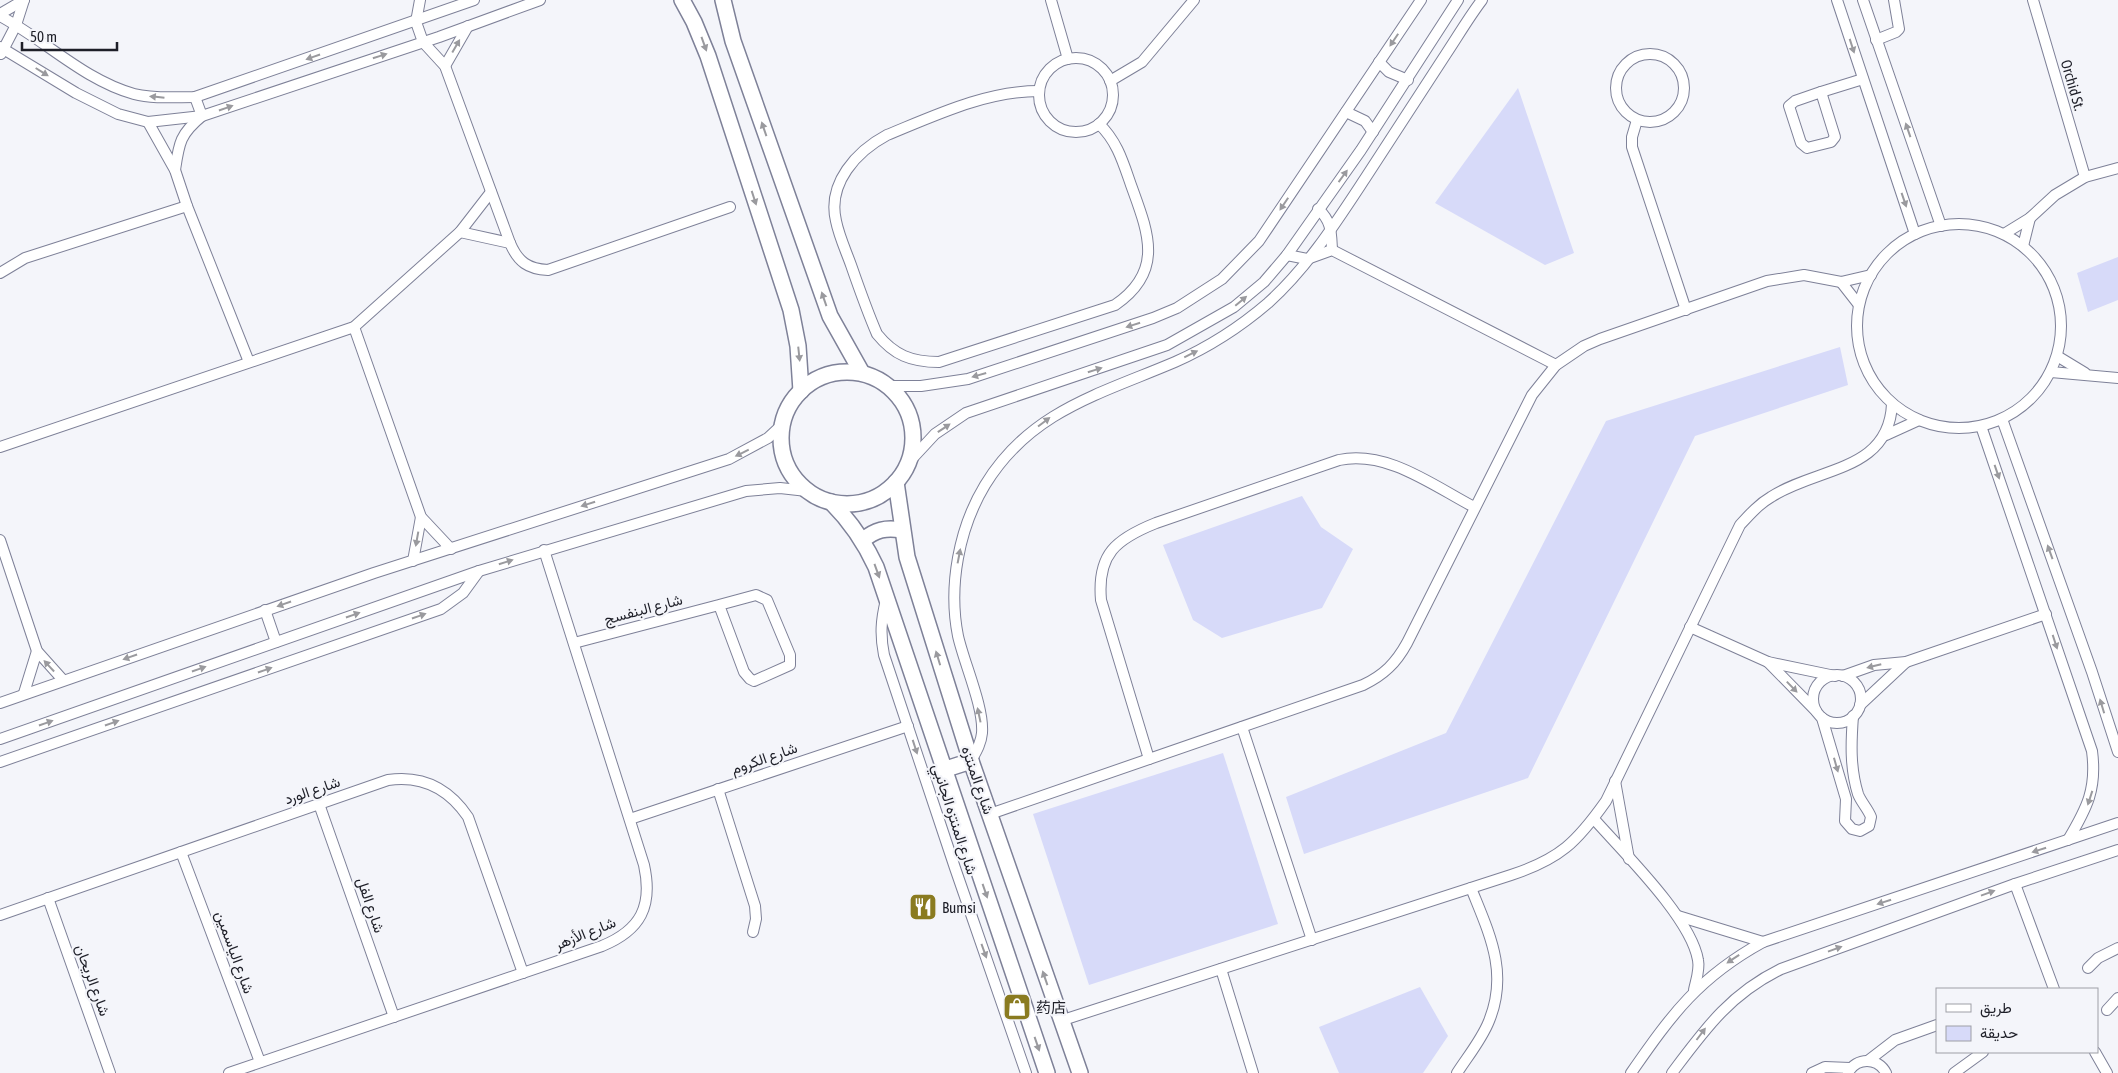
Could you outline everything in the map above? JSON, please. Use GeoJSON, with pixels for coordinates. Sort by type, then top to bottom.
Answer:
{"type":"FeatureCollection","features":[{"type":"Feature","properties":{"kind":"street"},"geometry":{"type":"LineString","coordinates":[[24,0],[0,15],[108,85],[135,94],[164,98],[195,97],[416,22],[457,2],[474,0]]}},
{"type":"Feature","properties":{"kind":"street"},"geometry":{"type":"LineString","coordinates":[[24,0],[16,25],[1,51],[118,114],[148,122],[202,116],[423,42],[540,0]]}},
{"type":"Feature","properties":{"kind":"street"},"geometry":{"type":"LineString","coordinates":[[420,0],[416,22],[423,42],[445,66],[510,243],[515,254],[523,264],[535,269],[548,270],[730,207]]}},
{"type":"Feature","properties":{"kind":"street"},"geometry":{"type":"LineString","coordinates":[[682,0],[694,22],[708,56],[791,310],[798,346],[801,390]]}},
{"type":"Feature","properties":{"kind":"street"},"geometry":{"type":"LineString","coordinates":[[723,0],[733,41],[830,316],[862,373]]}},
{"type":"Feature","properties":{"kind":"street"},"geometry":{"type":"LineString","coordinates":[[1051,0],[1068,59]]}},
{"type":"Feature","properties":{"kind":"street"},"geometry":{"type":"LineString","coordinates":[[1110,81],[1142,62],[1194,0]]}},
{"type":"Feature","properties":{"kind":"street"},"geometry":{"type":"LineString","coordinates":[[888,386],[921,386],[977,376],[1153,318],[1200,294],[1222,279],[1259,241],[1421,0]]}},
{"type":"Feature","properties":{"kind":"street"},"geometry":{"type":"LineString","coordinates":[[909,462],[913,446],[913,429],[909,412],[900,398],[888,386],[862,373],[845,372],[829,374],[801,390],[789,406],[782,425],[781,440],[785,462],[796,481],[807,491],[831,502],[854,504],[877,497],[896,482],[909,462],[935,434],[966,413],[1132,359],[1167,345],[1234,307],[1264,282],[1288,255],[1408,80],[1458,0]]}},
{"type":"Feature","properties":{"kind":"street"},"geometry":{"type":"LineString","coordinates":[[944,770],[970,761],[978,748],[982,733],[980,718],[958,634],[955,600],[956,570],[962,540],[972,512],[994,473],[1024,438],[1048,419],[1074,403],[1174,362],[1210,345],[1240,326],[1287,284],[1331,230],[1482,0]]}},
{"type":"Feature","properties":{"kind":"street"},"geometry":{"type":"LineString","coordinates":[[1837,0],[1916,234]]}},
{"type":"Feature","properties":{"kind":"street"},"geometry":{"type":"LineString","coordinates":[[1863,0],[1941,226]]}},
{"type":"Feature","properties":{"kind":"street"},"geometry":{"type":"LineString","coordinates":[[1876,40],[1899,29],[1894,0]]}},
{"type":"Feature","properties":{"kind":"street","name":"Orchid St."},"geometry":{"type":"LineString","coordinates":[[2033,0],[2085,178]]}},
{"type":"Feature","properties":{"kind":"street"},"geometry":{"type":"LineString","coordinates":[[445,66],[468,26]]}},
{"type":"Feature","properties":{"kind":"street"},"geometry":{"type":"LineString","coordinates":[[1651,54],[1659,55],[1674,63],[1682,77],[1684,93],[1682,101],[1678,108],[1665,119],[1649,122],[1637,120],[1627,113],[1618,99],[1616,83],[1618,75],[1628,62],[1635,57],[1651,54]]}},
{"type":"Feature","properties":{"kind":"street"},"geometry":{"type":"LineString","coordinates":[[1068,59],[1088,60],[1097,65],[1110,81],[1112,99],[1106,117],[1099,124],[1080,132],[1059,129],[1043,113],[1039,91],[1048,70],[1068,59]]}},
{"type":"Feature","properties":{"kind":"street"},"geometry":{"type":"LineString","coordinates":[[1379,62],[1389,72],[1408,80]]}},
{"type":"Feature","properties":{"kind":"street"},"geometry":{"type":"LineString","coordinates":[[1821,92],[1835,137],[1832,142],[1807,148],[1800,143],[1789,106],[1795,101],[1821,92],[1863,79]]}},
{"type":"Feature","properties":{"kind":"street"},"geometry":{"type":"LineString","coordinates":[[1039,91],[1016,91],[994,95],[887,135],[872,143],[858,154],[843,176],[836,198],[835,221],[877,334],[888,348],[903,357],[921,362],[939,362],[1115,305],[1134,289],[1148,263],[1148,233],[1118,148],[1099,124]]}},
{"type":"Feature","properties":{"kind":"street"},"geometry":{"type":"LineString","coordinates":[[195,97],[202,116]]}},
{"type":"Feature","properties":{"kind":"street"},"geometry":{"type":"LineString","coordinates":[[1346,112],[1365,121],[1373,132]]}},
{"type":"Feature","properties":{"kind":"street"},"geometry":{"type":"LineString","coordinates":[[175,170],[182,137],[187,128],[202,116]]}},
{"type":"Feature","properties":{"kind":"street"},"geometry":{"type":"LineString","coordinates":[[1637,120],[1632,137],[1632,147],[1686,310]]}},
{"type":"Feature","properties":{"kind":"street"},"geometry":{"type":"LineString","coordinates":[[148,122],[175,170],[187,206],[249,362]]}},
{"type":"Feature","properties":{"kind":"street"},"geometry":{"type":"LineString","coordinates":[[2004,234],[2030,218],[2055,195],[2085,178],[2118,168]]}},
{"type":"Feature","properties":{"kind":"street"},"geometry":{"type":"LineString","coordinates":[[0,447],[354,327],[460,232],[491,192]]}},
{"type":"Feature","properties":{"kind":"street"},"geometry":{"type":"LineString","coordinates":[[0,273],[24,258],[187,206]]}},
{"type":"Feature","properties":{"kind":"street"},"geometry":{"type":"LineString","coordinates":[[1318,209],[1326,216],[1331,230],[1332,250]]}},
{"type":"Feature","properties":{"kind":"street"},"geometry":{"type":"LineString","coordinates":[[2023,246],[2030,218]]}},
{"type":"Feature","properties":{"kind":"street"},"geometry":{"type":"LineString","coordinates":[[1962,224],[1984,227],[2004,234],[2023,246],[2041,265],[2057,294],[2061,321],[2057,356],[2051,372],[2038,391],[2022,407],[2002,419],[1981,426],[1960,429],[1939,427],[1919,420],[1892,404],[1869,375],[1862,358],[1857,332],[1859,305],[1871,275],[1883,258],[1898,245],[1916,234],[1941,226],[1962,224]]}},
{"type":"Feature","properties":{"kind":"street"},"geometry":{"type":"LineString","coordinates":[[460,232],[510,243]]}},
{"type":"Feature","properties":{"kind":"street"},"geometry":{"type":"LineString","coordinates":[[1288,255],[1307,259],[1332,250],[1556,365]]}},
{"type":"Feature","properties":{"kind":"street"},"geometry":{"type":"LineString","coordinates":[[990,814],[1363,685],[1390,669],[1407,643],[1532,395],[1556,365],[1584,346],[1785,276],[1804,275],[1841,282],[1871,275]]}},
{"type":"Feature","properties":{"kind":"street"},"geometry":{"type":"LineString","coordinates":[[1841,282],[1859,305]]}},
{"type":"Feature","properties":{"kind":"street"},"geometry":{"type":"LineString","coordinates":[[354,327],[421,517],[451,548]]}},
{"type":"Feature","properties":{"kind":"street"},"geometry":{"type":"LineString","coordinates":[[2057,356],[2086,374]]}},
{"type":"Feature","properties":{"kind":"street"},"geometry":{"type":"LineString","coordinates":[[1132,359],[1138,376]]}},
{"type":"Feature","properties":{"kind":"street"},"geometry":{"type":"LineString","coordinates":[[2051,372],[2118,378]]}},
{"type":"Feature","properties":{"kind":"street"},"geometry":{"type":"LineString","coordinates":[[1060,1021],[1535,867],[1558,855],[1578,838],[1606,801],[1740,525],[1754,509],[1772,496],[1870,453],[1886,435],[1892,420],[1892,404]]}},
{"type":"Feature","properties":{"kind":"street"},"geometry":{"type":"LineString","coordinates":[[2002,419],[2092,672],[2118,752]]}},
{"type":"Feature","properties":{"kind":"street"},"geometry":{"type":"LineString","coordinates":[[1886,435],[1919,420]]}},
{"type":"Feature","properties":{"kind":"street"},"geometry":{"type":"LineString","coordinates":[[0,703],[413,560],[729,459],[768,438],[782,425]]}},
{"type":"Feature","properties":{"kind":"street"},"geometry":{"type":"LineString","coordinates":[[1981,426],[2092,751],[2094,769],[2093,788],[2088,806],[2068,840]]}},
{"type":"Feature","properties":{"kind":"street"},"geometry":{"type":"LineString","coordinates":[[1149,759],[1101,600],[1099,578],[1106,558],[1119,542],[1136,531],[1156,523],[1339,460],[1354,457],[1388,463],[1474,507]]}},
{"type":"Feature","properties":{"kind":"street","name":"شارع المنتزه"},"geometry":{"type":"LineString","coordinates":[[896,482],[901,530],[907,557],[970,761],[990,814],[1060,1021],[1080,1073]]}},
{"type":"Feature","properties":{"kind":"street"},"geometry":{"type":"LineString","coordinates":[[0,739],[544,550],[746,491],[780,488],[807,491]]}},
{"type":"Feature","properties":{"kind":"street","name":"شارع المنتزه"},"geometry":{"type":"LineString","coordinates":[[831,502],[849,520],[864,540],[887,599],[1047,1073]]}},
{"type":"Feature","properties":{"kind":"street"},"geometry":{"type":"LineString","coordinates":[[413,560],[421,517]]}},
{"type":"Feature","properties":{"kind":"street"},"geometry":{"type":"LineString","coordinates":[[864,540],[877,530],[893,528],[901,530]]}},
{"type":"Feature","properties":{"kind":"street"},"geometry":{"type":"LineString","coordinates":[[0,540],[36,651],[63,680]]}},
{"type":"Feature","properties":{"kind":"street","name":"شارع الأزهر"},"geometry":{"type":"LineString","coordinates":[[229,1073],[621,938],[636,924],[646,906],[648,885],[630,819],[544,550]]}},
{"type":"Feature","properties":{"kind":"street"},"geometry":{"type":"LineString","coordinates":[[0,762],[441,609],[463,593],[479,571]]}},
{"type":"Feature","properties":{"kind":"street","name":"شارع البنفسج"},"geometry":{"type":"LineString","coordinates":[[574,642],[756,595],[767,600],[790,655],[790,666],[754,681],[746,676],[719,605]]}},
{"type":"Feature","properties":{"kind":"street","name":"شارع المنتزه الجانبي"},"geometry":{"type":"LineString","coordinates":[[887,599],[882,618],[881,636],[884,655],[954,868],[1026,1073]]}},
{"type":"Feature","properties":{"kind":"street"},"geometry":{"type":"LineString","coordinates":[[265,610],[276,642]]}},
{"type":"Feature","properties":{"kind":"street"},"geometry":{"type":"LineString","coordinates":[[1906,662],[1860,705],[1853,716],[1851,757],[1859,796],[1871,817],[1868,826],[1860,830],[1852,829],[1845,820],[1846,799],[1814,704],[1816,688],[1821,682],[1874,665],[1906,662],[2046,614]]}},
{"type":"Feature","properties":{"kind":"street"},"geometry":{"type":"LineString","coordinates":[[1690,627],[1768,662],[1839,676],[1855,684],[1861,697],[1860,705]]}},
{"type":"Feature","properties":{"kind":"street"},"geometry":{"type":"LineString","coordinates":[[24,694],[36,651]]}},
{"type":"Feature","properties":{"kind":"street"},"geometry":{"type":"LineString","coordinates":[[1768,662],[1819,715],[1838,723],[1853,716]]}},
{"type":"Feature","properties":{"kind":"street","name":"شارع الكروم"},"geometry":{"type":"LineString","coordinates":[[630,819],[908,726]]}},
{"type":"Feature","properties":{"kind":"street"},"geometry":{"type":"LineString","coordinates":[[1242,726],[1312,940]]}},
{"type":"Feature","properties":{"kind":"street","name":"شارع الورد"},"geometry":{"type":"LineString","coordinates":[[0,915],[388,780],[400,778],[430,783],[445,791],[458,803],[468,818],[523,973]]}},
{"type":"Feature","properties":{"kind":"street"},"geometry":{"type":"LineString","coordinates":[[1615,781],[1629,860]]}},
{"type":"Feature","properties":{"kind":"street"},"geometry":{"type":"LineString","coordinates":[[718,789],[756,906],[756,919],[752,932]]}},
{"type":"Feature","properties":{"kind":"street"},"geometry":{"type":"LineString","coordinates":[[1846,799],[1859,796]]}},
{"type":"Feature","properties":{"kind":"street","name":"شارع الفل"},"geometry":{"type":"LineString","coordinates":[[319,804],[394,1017]]}},
{"type":"Feature","properties":{"kind":"street"},"geometry":{"type":"LineString","coordinates":[[1594,819],[1678,916],[1698,958],[1699,968],[1694,990]]}},
{"type":"Feature","properties":{"kind":"street"},"geometry":{"type":"LineString","coordinates":[[1632,1073],[1672,1016],[1694,990],[1718,970],[1763,942],[2118,824]]}},
{"type":"Feature","properties":{"kind":"street"},"geometry":{"type":"LineString","coordinates":[[1672,1073],[1717,1015],[1731,1001],[1764,977],[1781,969],[2015,884],[2118,850]]}},
{"type":"Feature","properties":{"kind":"street","name":"شارع الياسمين"},"geometry":{"type":"LineString","coordinates":[[181,852],[260,1062]]}},
{"type":"Feature","properties":{"kind":"street"},"geometry":{"type":"LineString","coordinates":[[2015,884],[2054,988]]}},
{"type":"Feature","properties":{"kind":"street"},"geometry":{"type":"LineString","coordinates":[[1457,1073],[1489,1021],[1496,998],[1498,973],[1495,948],[1471,888]]}},
{"type":"Feature","properties":{"kind":"street","name":"شارع الريحان"},"geometry":{"type":"LineString","coordinates":[[48,898],[110,1073]]}},
{"type":"Feature","properties":{"kind":"street"},"geometry":{"type":"LineString","coordinates":[[1678,916],[1763,942]]}},
{"type":"Feature","properties":{"kind":"street"},"geometry":{"type":"LineString","coordinates":[[2088,968],[2098,958],[2118,948]]}},
{"type":"Feature","properties":{"kind":"street"},"geometry":{"type":"LineString","coordinates":[[1221,969],[1253,1073]]}},
{"type":"Feature","properties":{"kind":"street"},"geometry":{"type":"LineString","coordinates":[[2107,1010],[2118,998]]}},
{"type":"Feature","properties":{"kind":"street"},"geometry":{"type":"LineString","coordinates":[[1812,1073],[1825,1067],[1849,1071],[1859,1062],[1869,1060],[1895,1040],[1936,1025]]}},
{"type":"Feature","properties":{"kind":"street"},"geometry":{"type":"LineString","coordinates":[[1954,1073],[1982,1053]]}},
{"type":"Feature","properties":{"kind":"street"},"geometry":{"type":"LineString","coordinates":[[2095,1053],[2107,1073]]}},
{"type":"Feature","properties":{"kind":"street"},"geometry":{"type":"LineString","coordinates":[[1869,1060],[1881,1066],[1886,1073]]}},
{"type":"Feature","properties":{"kind":"green space"},"geometry":{"type":"Polygon","coordinates":[[[1518,88],[1574,253],[1545,265],[1435,203],[1518,88]]]}},
{"type":"Feature","properties":{"kind":"green space"},"geometry":{"type":"Polygon","coordinates":[[[2118,257],[2118,300],[2088,312],[2077,273],[2118,257]]]}},
{"type":"Feature","properties":{"kind":"green space"},"geometry":{"type":"Polygon","coordinates":[[[1840,347],[1848,385],[1695,436],[1528,778],[1304,854],[1286,797],[1446,733],[1606,421],[1840,347]]]}},
{"type":"Feature","properties":{"kind":"green space"},"geometry":{"type":"Polygon","coordinates":[[[1302,496],[1321,527],[1353,549],[1322,608],[1222,638],[1193,620],[1163,545],[1302,496]]]}},
{"type":"Feature","properties":{"kind":"green space"},"geometry":{"type":"Polygon","coordinates":[[[1223,753],[1278,924],[1089,985],[1033,814],[1223,753]]]}},
{"type":"Feature","properties":{"kind":"green space"},"geometry":{"type":"Polygon","coordinates":[[[1420,987],[1448,1036],[1423,1073],[1339,1073],[1319,1027],[1420,987]]]}},
{"type":"Feature","properties":{"kind":"place","name":"Bumsi"},"geometry":{"type":"Point","coordinates":[923,907]}},
{"type":"Feature","properties":{"kind":"place","name":"药店"},"geometry":{"type":"Point","coordinates":[1017,1007]}}]}
